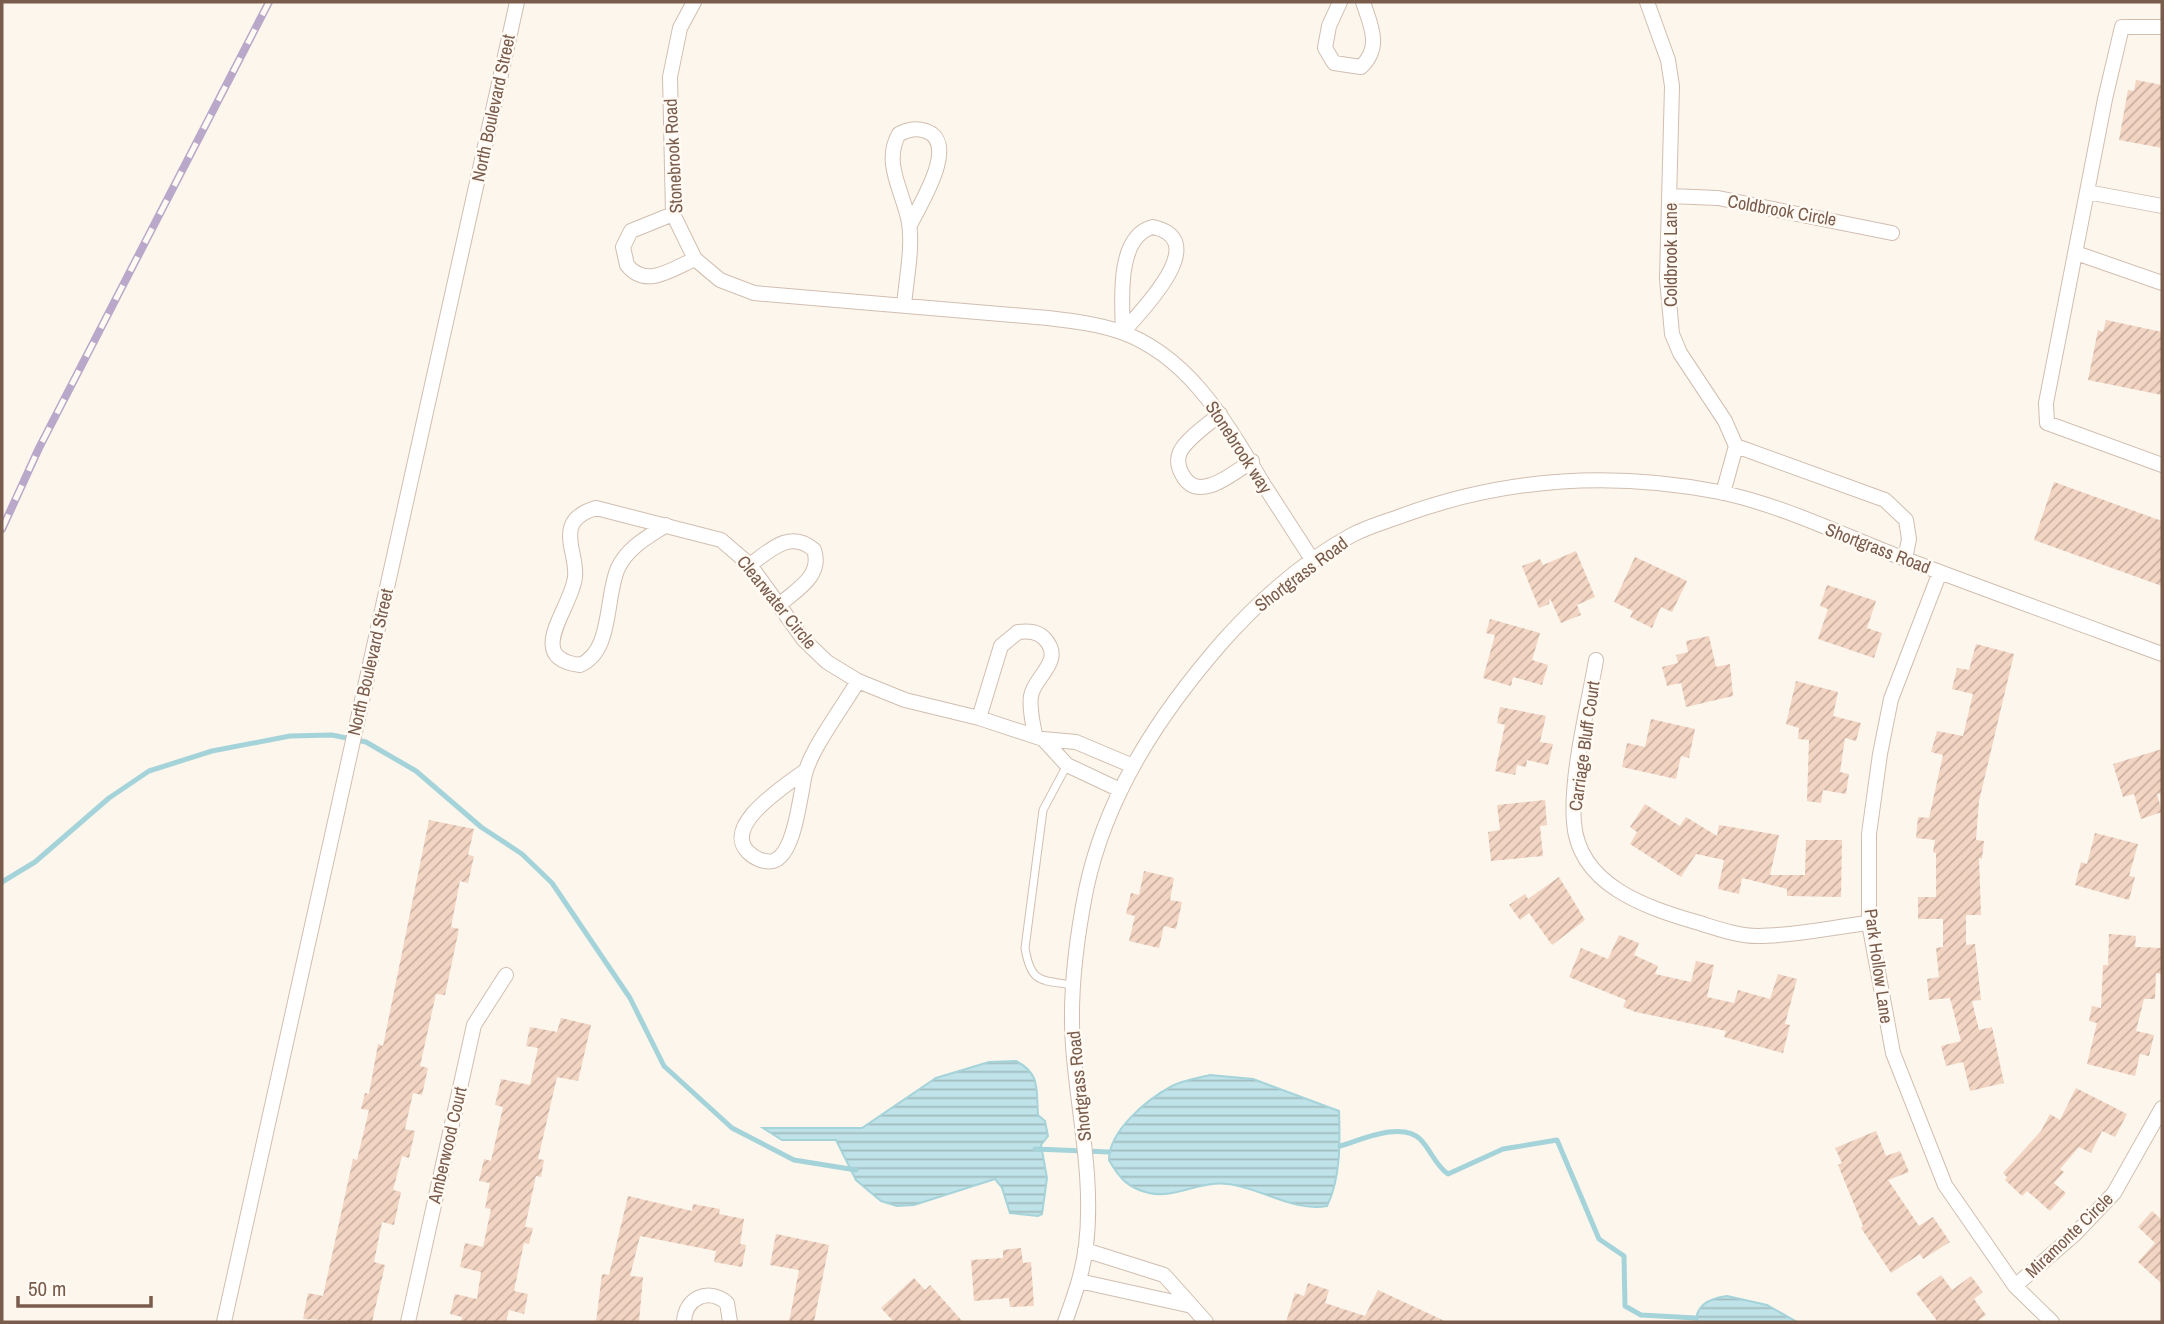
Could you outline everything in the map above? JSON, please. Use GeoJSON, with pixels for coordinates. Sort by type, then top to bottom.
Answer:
{"type":"FeatureCollection","features":[{"type":"Feature","properties":{"kind":"street","name":"North Boulevard Street"},"geometry":{"type":"LineString","coordinates":[[224,1322],[517,2]]}},
{"type":"Feature","properties":{"kind":"street","name":"Stonebrook Road"},"geometry":{"type":"LineString","coordinates":[[694,2],[680,28],[670,77],[673,214],[695,259],[720,280],[754,293],[904,306]]}},
{"type":"Feature","properties":{"kind":"street"},"geometry":{"type":"LineString","coordinates":[[1340,2],[1329,26],[1325,48],[1334,63],[1362,67],[1372,57],[1375,37],[1363,2]]}},
{"type":"Feature","properties":{"kind":"street","name":"Coldbrook Lane"},"geometry":{"type":"LineString","coordinates":[[1647,2],[1668,60],[1672,86],[1667,279],[1672,334],[1680,354],[1725,421],[1736,446]]}},
{"type":"Feature","properties":{"kind":"street"},"geometry":{"type":"LineString","coordinates":[[2162,27],[2122,27],[2046,402],[2047,423],[2162,465]]}},
{"type":"Feature","properties":{"kind":"street"},"geometry":{"type":"LineString","coordinates":[[904,306],[910,225],[891,160],[892,145],[900,134],[920,129],[932,133],[938,142],[940,153],[938,168],[910,225]]}},
{"type":"Feature","properties":{"kind":"street"},"geometry":{"type":"LineString","coordinates":[[2087,192],[2162,206]]}},
{"type":"Feature","properties":{"kind":"street","name":"Coldbrook Circle"},"geometry":{"type":"LineString","coordinates":[[1670,196],[1718,198],[1892,233]]}},
{"type":"Feature","properties":{"kind":"street"},"geometry":{"type":"LineString","coordinates":[[673,214],[631,231],[623,247],[627,265],[642,277],[653,278],[695,259]]}},
{"type":"Feature","properties":{"kind":"street"},"geometry":{"type":"LineString","coordinates":[[1145,229],[1163,229],[1176,243],[1178,255],[1172,270],[1123,332],[1122,299],[1128,247],[1145,229]]}},
{"type":"Feature","properties":{"kind":"street"},"geometry":{"type":"LineString","coordinates":[[2076,253],[2162,283]]}},
{"type":"Feature","properties":{"kind":"street","name":"Stonebrook way"},"geometry":{"type":"LineString","coordinates":[[904,306],[1062,319],[1123,332],[1149,345],[1179,368],[1220,414],[1313,561]]}},
{"type":"Feature","properties":{"kind":"street"},"geometry":{"type":"LineString","coordinates":[[1220,414],[1181,449],[1178,459],[1183,476],[1196,486],[1212,487],[1252,461]]}},
{"type":"Feature","properties":{"kind":"street"},"geometry":{"type":"LineString","coordinates":[[1723,493],[1736,446],[1885,500],[1906,520],[1909,539],[1905,559]]}},
{"type":"Feature","properties":{"kind":"street","name":"Shortgrass Road"},"geometry":{"type":"LineString","coordinates":[[1065,1322],[1086,1250],[1088,1182],[1073,1042],[1073,985],[1088,883],[1120,790],[1182,689],[1258,603],[1353,534],[1424,508],[1503,486],[1570,479],[1649,481],[1723,493],[1794,516],[2162,654]]}},
{"type":"Feature","properties":{"kind":"street","name":"Clearwater Circle"},"geometry":{"type":"LineString","coordinates":[[667,525],[638,544],[618,567],[595,654],[580,665],[560,659],[554,653],[551,641],[554,628],[572,594],[576,564],[571,528],[576,519],[596,508],[667,525],[720,540],[750,565],[804,640],[827,662],[858,681],[905,700],[979,718],[1039,737],[1076,742],[1133,766]]}},
{"type":"Feature","properties":{"kind":"street"},"geometry":{"type":"LineString","coordinates":[[750,565],[788,540],[806,543],[814,550],[816,566],[813,575],[779,605]]}},
{"type":"Feature","properties":{"kind":"street","name":"Park Hollow Lane"},"geometry":{"type":"LineString","coordinates":[[1940,572],[1891,699],[1869,834],[1869,923],[1893,1053],[1945,1185],[2015,1286],[2052,1322]]}},
{"type":"Feature","properties":{"kind":"street"},"geometry":{"type":"LineString","coordinates":[[979,718],[1001,646],[1018,632],[1037,633],[1044,639],[1051,654],[1051,664],[1031,695],[1039,737],[1067,765],[1120,790]]}},
{"type":"Feature","properties":{"kind":"street","name":"Carriage Bluff Court"},"geometry":{"type":"LineString","coordinates":[[1596,660],[1576,785],[1574,823],[1582,856],[1617,891],[1651,909],[1727,932],[1758,936],[1869,923]]}},
{"type":"Feature","properties":{"kind":"street"},"geometry":{"type":"LineString","coordinates":[[806,771],[749,817],[743,828],[742,839],[745,850],[754,857],[773,861],[783,856],[790,844],[806,771],[858,681]]}},
{"type":"Feature","properties":{"kind":"street","name":"Amberwood Court"},"geometry":{"type":"LineString","coordinates":[[408,1322],[474,1025],[506,975]]}},
{"type":"Feature","properties":{"kind":"street","name":"Miramonte Circle"},"geometry":{"type":"LineString","coordinates":[[2015,1286],[2075,1234],[2113,1193],[2162,1108]]}},
{"type":"Feature","properties":{"kind":"street"},"geometry":{"type":"LineString","coordinates":[[1086,1250],[1164,1275],[1206,1322]]}},
{"type":"Feature","properties":{"kind":"street"},"geometry":{"type":"LineString","coordinates":[[1079,1281],[1192,1307]]}},
{"type":"Feature","properties":{"kind":"street"},"geometry":{"type":"LineString","coordinates":[[684,1322],[687,1306],[699,1296],[707,1295],[727,1303],[730,1322]]}},
{"type":"Feature","properties":{"kind":"lane"},"geometry":{"type":"LineString","coordinates":[[1067,765],[1043,810],[1025,948],[1029,970],[1037,979],[1073,985]]}},
{"type":"Feature","properties":{"kind":"water"},"geometry":{"type":"Polygon","coordinates":[[[1016,1061],[1030,1071],[1036,1083],[1038,1115],[1045,1121],[1048,1136],[1041,1145],[1047,1178],[1042,1214],[1038,1216],[1010,1213],[1002,1188],[995,1179],[914,1205],[897,1206],[881,1201],[856,1180],[836,1140],[782,1140],[763,1128],[862,1128],[936,1078],[989,1062],[1016,1061]]]}},
{"type":"Feature","properties":{"kind":"water"},"geometry":{"type":"Polygon","coordinates":[[[1210,1075],[1253,1079],[1339,1111],[1337,1172],[1327,1206],[1302,1206],[1240,1186],[1218,1183],[1169,1194],[1149,1193],[1135,1188],[1121,1177],[1109,1160],[1115,1138],[1123,1127],[1142,1107],[1172,1086],[1210,1075]]]}},
{"type":"Feature","properties":{"kind":"water"},"geometry":{"type":"Polygon","coordinates":[[[1727,1296],[1767,1305],[1797,1322],[1696,1322],[1702,1306],[1715,1298],[1727,1296]]]}},
{"type":"Feature","properties":{"kind":"building"},"geometry":{"type":"Polygon","coordinates":[[[2136,80],[2162,85],[2162,148],[2119,140],[2128,90],[2134,91],[2136,80]]]}},
{"type":"Feature","properties":{"kind":"building"},"geometry":{"type":"Polygon","coordinates":[[[2106,320],[2162,332],[2162,395],[2088,380],[2098,330],[2103,332],[2106,320]]]}},
{"type":"Feature","properties":{"kind":"building"},"geometry":{"type":"Polygon","coordinates":[[[2054,482],[2162,521],[2162,586],[2034,540],[2054,482]]]}},
{"type":"Feature","properties":{"kind":"building"},"geometry":{"type":"Polygon","coordinates":[[[1576,551],[1595,597],[1577,605],[1581,615],[1561,623],[1550,598],[1549,604],[1539,608],[1522,566],[1540,559],[1543,565],[1576,551]]]}},
{"type":"Feature","properties":{"kind":"building"},"geometry":{"type":"Polygon","coordinates":[[[1635,557],[1687,581],[1672,612],[1661,607],[1652,628],[1630,617],[1633,611],[1614,602],[1635,557]]]}},
{"type":"Feature","properties":{"kind":"building"},"geometry":{"type":"Polygon","coordinates":[[[1827,585],[1876,601],[1867,628],[1882,633],[1874,658],[1818,639],[1828,609],[1820,606],[1827,585]]]}},
{"type":"Feature","properties":{"kind":"building"},"geometry":{"type":"Polygon","coordinates":[[[1490,619],[1540,633],[1532,660],[1548,665],[1542,685],[1513,677],[1511,686],[1483,678],[1495,635],[1486,633],[1490,619]]]}},
{"type":"Feature","properties":{"kind":"building"},"geometry":{"type":"Polygon","coordinates":[[[1709,636],[1716,667],[1730,664],[1733,696],[1686,707],[1681,683],[1667,686],[1662,667],[1678,663],[1676,655],[1688,652],[1686,641],[1709,636]]]}},
{"type":"Feature","properties":{"kind":"building"},"geometry":{"type":"Polygon","coordinates":[[[1976,644],[2014,654],[1979,801],[1976,840],[1984,841],[1982,859],[1979,858],[1981,915],[1966,915],[1966,945],[1975,944],[1981,1000],[1972,1001],[1979,1030],[1992,1027],[2004,1083],[1970,1091],[1963,1062],[1946,1066],[1941,1046],[1961,1041],[1950,998],[1929,1000],[1927,979],[1939,977],[1936,948],[1943,947],[1943,919],[1918,919],[1918,897],[1936,897],[1936,853],[1933,852],[1935,840],[1916,838],[1918,817],[1929,818],[1943,755],[1931,752],[1937,731],[1963,736],[1973,694],[1952,689],[1957,668],[1969,670],[1976,644]]]}},
{"type":"Feature","properties":{"kind":"building"},"geometry":{"type":"Polygon","coordinates":[[[1796,681],[1838,692],[1833,716],[1861,723],[1856,741],[1845,738],[1840,772],[1849,774],[1846,794],[1823,790],[1821,803],[1807,801],[1809,740],[1798,739],[1799,728],[1786,724],[1796,681]]]}},
{"type":"Feature","properties":{"kind":"building"},"geometry":{"type":"Polygon","coordinates":[[[1500,707],[1546,716],[1540,742],[1553,744],[1548,765],[1527,760],[1526,767],[1517,765],[1515,775],[1495,771],[1505,725],[1497,723],[1500,707]]]}},
{"type":"Feature","properties":{"kind":"building"},"geometry":{"type":"Polygon","coordinates":[[[1651,719],[1695,729],[1689,758],[1681,756],[1676,779],[1622,767],[1627,743],[1645,747],[1651,719]]]}},
{"type":"Feature","properties":{"kind":"building"},"geometry":{"type":"Polygon","coordinates":[[[2162,749],[2162,793],[2157,794],[2162,812],[2141,819],[2134,794],[2123,797],[2113,764],[2162,749]]]}},
{"type":"Feature","properties":{"kind":"building"},"geometry":{"type":"Polygon","coordinates":[[[1545,800],[1547,825],[1540,826],[1543,856],[1491,861],[1488,832],[1500,830],[1497,805],[1545,800]]]}},
{"type":"Feature","properties":{"kind":"building"},"geometry":{"type":"Polygon","coordinates":[[[1645,804],[1680,826],[1686,817],[1717,836],[1719,825],[1779,835],[1770,875],[1805,875],[1806,840],[1842,840],[1841,897],[1787,896],[1787,889],[1742,878],[1739,894],[1718,889],[1724,860],[1696,854],[1681,877],[1630,844],[1637,832],[1630,827],[1645,804]]]}},
{"type":"Feature","properties":{"kind":"building"},"geometry":{"type":"Polygon","coordinates":[[[429,820],[474,829],[468,855],[474,856],[468,883],[460,881],[451,927],[459,929],[445,995],[436,994],[420,1066],[428,1068],[422,1095],[413,1093],[405,1129],[415,1131],[409,1158],[402,1156],[393,1190],[401,1192],[394,1225],[382,1222],[374,1262],[385,1265],[372,1322],[303,1319],[308,1293],[323,1296],[353,1159],[357,1160],[369,1110],[361,1109],[365,1093],[369,1094],[378,1044],[383,1046],[429,820]]]}},
{"type":"Feature","properties":{"kind":"building"},"geometry":{"type":"Polygon","coordinates":[[[2095,833],[2138,844],[2129,876],[2135,877],[2129,900],[2075,885],[2081,862],[2087,864],[2095,833]]]}},
{"type":"Feature","properties":{"kind":"building"},"geometry":{"type":"Polygon","coordinates":[[[1144,871],[1174,878],[1170,900],[1182,902],[1176,929],[1164,926],[1159,948],[1129,941],[1135,916],[1126,914],[1131,893],[1139,895],[1144,871]]]}},
{"type":"Feature","properties":{"kind":"building"},"geometry":{"type":"Polygon","coordinates":[[[1559,877],[1585,920],[1552,945],[1529,913],[1520,920],[1509,905],[1525,894],[1528,899],[1559,877]]]}},
{"type":"Feature","properties":{"kind":"building"},"geometry":{"type":"Polygon","coordinates":[[[2109,934],[2136,936],[2135,947],[2162,948],[2162,974],[2156,973],[2155,999],[2144,999],[2136,1031],[2154,1035],[2149,1056],[2140,1054],[2135,1076],[2087,1064],[2097,1023],[2089,1021],[2092,1006],[2101,1008],[2103,965],[2108,965],[2109,934]]]}},
{"type":"Feature","properties":{"kind":"building"},"geometry":{"type":"Polygon","coordinates":[[[1619,935],[1639,943],[1634,955],[1658,966],[1655,974],[1691,982],[1696,961],[1714,965],[1707,997],[1734,1003],[1738,990],[1770,999],[1778,974],[1797,979],[1785,1024],[1790,1025],[1783,1053],[1724,1037],[1726,1031],[1636,1012],[1623,1007],[1626,1000],[1569,977],[1581,948],[1608,959],[1619,935]]]}},
{"type":"Feature","properties":{"kind":"building"},"geometry":{"type":"Polygon","coordinates":[[[561,1018],[591,1025],[578,1081],[557,1077],[538,1159],[544,1160],[541,1177],[536,1176],[525,1227],[533,1228],[529,1244],[524,1243],[514,1291],[528,1294],[524,1314],[509,1310],[506,1322],[461,1322],[462,1317],[450,1314],[455,1294],[477,1299],[481,1272],[460,1267],[465,1243],[483,1247],[491,1209],[485,1208],[490,1183],[479,1181],[484,1159],[491,1161],[503,1107],[495,1105],[501,1079],[530,1085],[538,1048],[526,1046],[530,1027],[557,1032],[561,1018]]]}},
{"type":"Feature","properties":{"kind":"building"},"geometry":{"type":"Polygon","coordinates":[[[2076,1088],[2127,1114],[2115,1137],[2102,1131],[2091,1153],[2079,1147],[2060,1169],[2064,1172],[2054,1183],[2066,1193],[2050,1211],[2027,1191],[2022,1196],[2005,1180],[2007,1177],[2003,1173],[2041,1131],[2050,1114],[2060,1120],[2076,1088]]]}},
{"type":"Feature","properties":{"kind":"building"},"geometry":{"type":"Polygon","coordinates":[[[1876,1131],[1886,1156],[1900,1151],[1909,1172],[1888,1180],[1919,1226],[1933,1217],[1950,1242],[1923,1259],[1920,1254],[1891,1273],[1861,1228],[1863,1226],[1838,1165],[1842,1163],[1835,1148],[1876,1131]]]}},
{"type":"Feature","properties":{"kind":"building"},"geometry":{"type":"Polygon","coordinates":[[[628,1196],[692,1211],[693,1204],[720,1209],[719,1214],[744,1219],[740,1244],[746,1245],[742,1267],[714,1262],[716,1251],[640,1236],[630,1276],[643,1277],[639,1322],[596,1322],[602,1274],[609,1275],[628,1196]]]}},
{"type":"Feature","properties":{"kind":"building"},"geometry":{"type":"Polygon","coordinates":[[[2152,1211],[2162,1220],[2162,1284],[2138,1262],[2155,1243],[2138,1227],[2152,1211]]]}},
{"type":"Feature","properties":{"kind":"building"},"geometry":{"type":"Polygon","coordinates":[[[776,1234],[829,1245],[814,1322],[789,1322],[799,1270],[770,1265],[776,1234]]]}},
{"type":"Feature","properties":{"kind":"building"},"geometry":{"type":"Polygon","coordinates":[[[1021,1248],[1023,1263],[1031,1262],[1034,1306],[1010,1307],[1009,1298],[974,1301],[971,1260],[1003,1258],[1003,1250],[1021,1248]]]}},
{"type":"Feature","properties":{"kind":"building"},"geometry":{"type":"Polygon","coordinates":[[[1941,1275],[1952,1290],[1971,1276],[1983,1292],[1974,1299],[1986,1315],[1976,1322],[1938,1322],[1916,1293],[1941,1275]]]}},
{"type":"Feature","properties":{"kind":"building"},"geometry":{"type":"Polygon","coordinates":[[[914,1278],[925,1290],[930,1285],[963,1322],[894,1322],[881,1308],[914,1278]]]}},
{"type":"Feature","properties":{"kind":"building"},"geometry":{"type":"Polygon","coordinates":[[[1308,1283],[1329,1290],[1325,1303],[1365,1316],[1378,1290],[1447,1322],[1286,1322],[1295,1293],[1304,1296],[1308,1283]]]}},
{"type":"Feature","properties":{"kind":"waterway"},"geometry":{"type":"LineString","coordinates":[[2,882],[35,862],[109,798],[149,771],[212,751],[290,736],[332,735],[366,742],[416,771],[481,827],[522,854],[552,883],[630,998],[664,1066],[732,1128],[794,1160],[856,1170]]}},
{"type":"Feature","properties":{"kind":"waterway"},"geometry":{"type":"LineString","coordinates":[[1340,1146],[1392,1132],[1412,1134],[1420,1139],[1448,1174],[1503,1149],[1557,1140],[1599,1239],[1624,1256],[1625,1306],[1641,1315],[1696,1318]]}},
{"type":"Feature","properties":{"kind":"waterway"},"geometry":{"type":"LineString","coordinates":[[1035,1149],[1109,1152]]}},
{"type":"Feature","properties":{"kind":"railway"},"geometry":{"type":"LineString","coordinates":[[2,529],[39,448],[269,2]]}}]}
